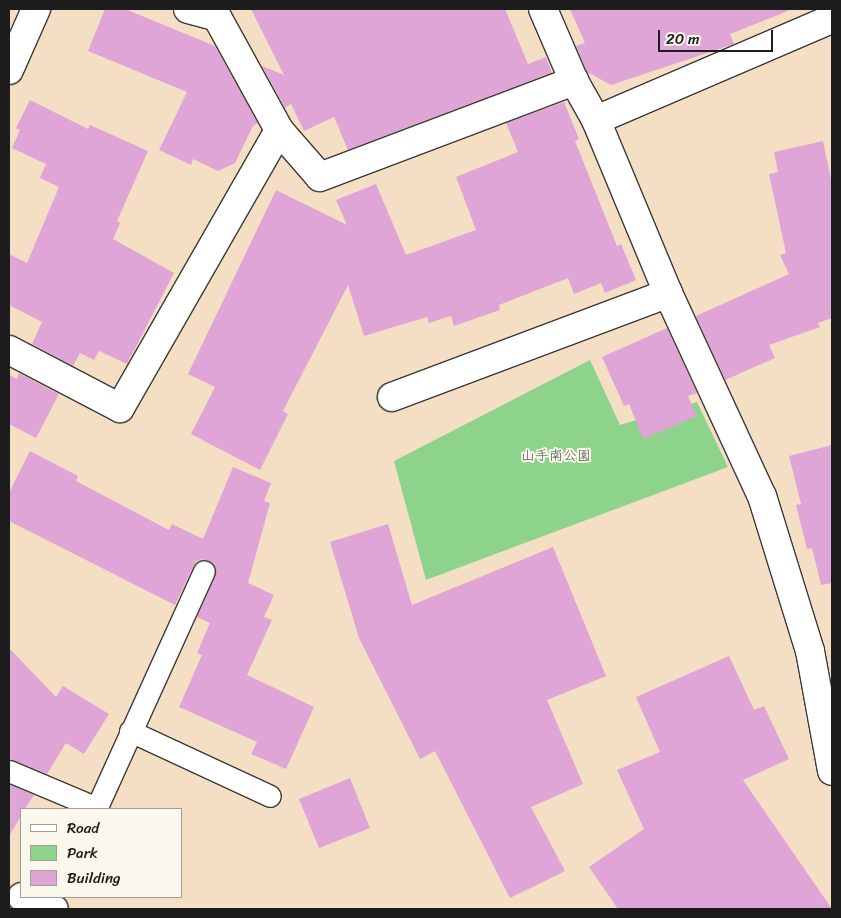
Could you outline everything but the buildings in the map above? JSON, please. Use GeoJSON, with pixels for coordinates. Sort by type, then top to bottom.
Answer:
{"type":"FeatureCollection","features":[{"type":"Feature","properties":{"kind":"street"},"geometry":{"type":"LineString","coordinates":[[9,70],[36,9]]}},
{"type":"Feature","properties":{"kind":"street"},"geometry":{"type":"LineString","coordinates":[[188,9],[217,18],[279,130],[320,177],[574,81]]}},
{"type":"Feature","properties":{"kind":"street"},"geometry":{"type":"LineString","coordinates":[[543,9],[574,81],[596,120],[668,293],[762,496],[810,651],[832,771]]}},
{"type":"Feature","properties":{"kind":"street"},"geometry":{"type":"LineString","coordinates":[[596,120],[815,19]]}},
{"type":"Feature","properties":{"kind":"street"},"geometry":{"type":"LineString","coordinates":[[9,350],[120,408],[279,130]]}},
{"type":"Feature","properties":{"kind":"street"},"geometry":{"type":"LineString","coordinates":[[392,397],[668,293]]}},
{"type":"Feature","properties":{"kind":"lane"},"geometry":{"type":"LineString","coordinates":[[97,808],[130,731],[204,571]]}},
{"type":"Feature","properties":{"kind":"lane"},"geometry":{"type":"LineString","coordinates":[[130,731],[270,796]]}},
{"type":"Feature","properties":{"kind":"lane"},"geometry":{"type":"LineString","coordinates":[[9,771],[95,808]]}},
{"type":"Feature","properties":{"kind":"green space","name":"山手南公園"},"geometry":{"type":"Polygon","coordinates":[[[590,360],[620,425],[697,402],[728,467],[426,580],[394,461],[590,360]]]}}]}
